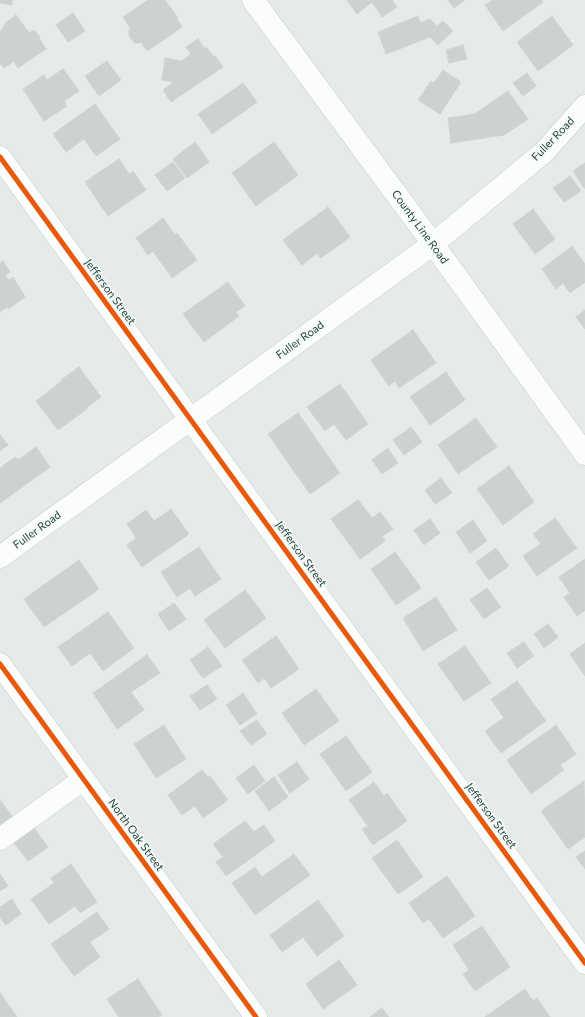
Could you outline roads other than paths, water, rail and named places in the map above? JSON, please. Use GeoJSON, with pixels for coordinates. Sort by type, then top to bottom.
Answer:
{"type":"FeatureCollection","features":[{"type":"Feature","properties":{"kind":"street","name":"County Line Road"},"geometry":{"type":"LineString","coordinates":[[253,0],[433,244],[585,454]]}},
{"type":"Feature","properties":{"kind":"street","name":"Fuller Road"},"geometry":{"type":"LineString","coordinates":[[0,557],[433,244],[544,152],[585,106]]}},
{"type":"Feature","properties":{"kind":"street","name":"Jefferson Street"},"geometry":{"type":"LineString","coordinates":[[0,157],[585,963]]}},
{"type":"Feature","properties":{"kind":"street","name":"North Oak Street"},"geometry":{"type":"LineString","coordinates":[[0,664],[256,1017]]}},
{"type":"Feature","properties":{"kind":"street"},"geometry":{"type":"LineString","coordinates":[[0,839],[84,780]]}}]}
